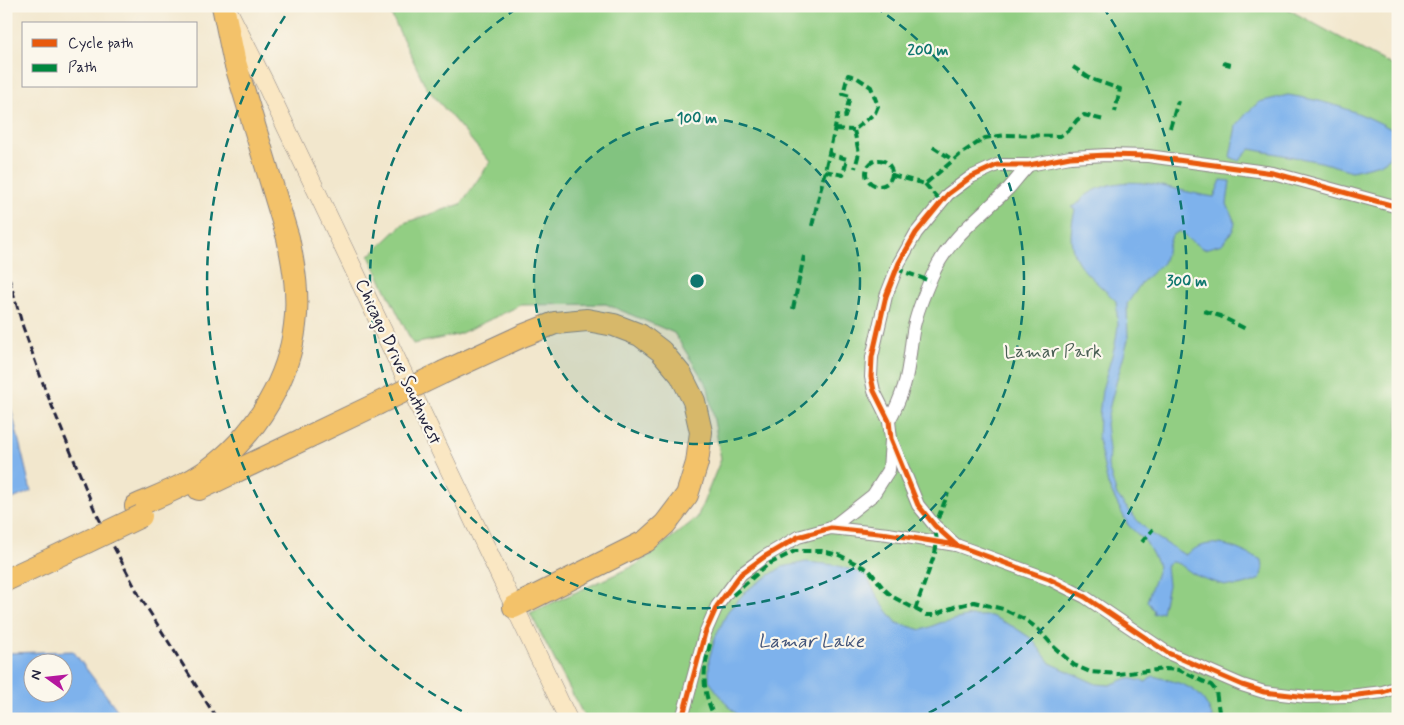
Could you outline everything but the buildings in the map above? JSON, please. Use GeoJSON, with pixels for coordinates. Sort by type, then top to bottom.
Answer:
{"type":"FeatureCollection","features":[{"type":"Feature","properties":{"kind":"highway"},"geometry":{"type":"LineString","coordinates":[[138,511],[216,464],[239,443],[263,412],[279,383],[290,353],[295,324],[294,267],[288,238],[234,60],[225,6]]}},
{"type":"Feature","properties":{"kind":"highway"},"geometry":{"type":"LineString","coordinates":[[6,580],[49,554],[138,511],[377,404],[522,336],[555,323],[587,320],[614,325],[640,335],[661,351],[681,375],[694,401],[701,432],[697,462],[687,495],[665,524],[646,541],[514,607]]}},
{"type":"Feature","properties":{"kind":"highway"},"geometry":{"type":"LineString","coordinates":[[6,567],[49,554]]}},
{"type":"Feature","properties":{"kind":"main road","name":"Chicago Drive Southwest"},"geometry":{"type":"LineString","coordinates":[[225,6],[272,99],[568,719]]}},
{"type":"Feature","properties":{"kind":"street"},"geometry":{"type":"LineString","coordinates":[[831,528],[873,495],[889,470],[891,439],[889,421],[874,391],[871,377],[872,357],[878,328],[886,296],[899,262],[916,233],[948,194],[971,177],[997,165],[1029,165],[1070,157],[1107,155],[1148,156],[1273,174],[1398,207]]}},
{"type":"Feature","properties":{"kind":"street"},"geometry":{"type":"LineString","coordinates":[[889,421],[904,385],[914,327],[932,276],[944,255],[960,234],[1009,188],[1029,165]]}},
{"type":"Feature","properties":{"kind":"street"},"geometry":{"type":"LineString","coordinates":[[891,439],[918,505],[935,526],[956,545]]}},
{"type":"Feature","properties":{"kind":"street"},"geometry":{"type":"LineString","coordinates":[[682,719],[705,633],[717,606],[741,574],[798,537],[831,528],[888,534],[956,545],[1049,579],[1085,597],[1168,653],[1242,685],[1264,692],[1307,697],[1349,696],[1383,692],[1398,687]]}},
{"type":"Feature","properties":{"kind":"street"},"geometry":{"type":"LineString","coordinates":[[1383,692],[1398,698]]}},
{"type":"Feature","properties":{"kind":"green space","name":"Lamar Park"},"geometry":{"type":"Polygon","coordinates":[[[387,6],[1282,6],[1398,69],[1398,719],[594,719],[584,716],[530,613],[636,565],[697,518],[721,459],[708,387],[674,333],[606,304],[521,305],[457,335],[413,344],[369,256],[404,223],[461,204],[490,162],[426,87],[387,6]]]}},
{"type":"Feature","properties":{"kind":"water"},"geometry":{"type":"Polygon","coordinates":[[[1288,95],[1316,100],[1342,108],[1368,117],[1393,130],[1395,144],[1388,159],[1380,164],[1352,171],[1321,162],[1250,149],[1239,161],[1230,157],[1236,126],[1247,113],[1259,102],[1288,95]]]}},
{"type":"Feature","properties":{"kind":"water"},"geometry":{"type":"Polygon","coordinates":[[[1221,180],[1230,181],[1227,204],[1235,223],[1233,230],[1222,244],[1204,249],[1188,239],[1180,231],[1172,235],[1163,263],[1142,282],[1127,304],[1128,340],[1106,424],[1109,450],[1108,466],[1117,496],[1151,534],[1185,555],[1195,548],[1205,545],[1214,544],[1233,547],[1262,560],[1263,568],[1260,579],[1244,585],[1233,586],[1202,578],[1171,562],[1166,566],[1168,585],[1162,612],[1153,614],[1154,611],[1147,601],[1159,566],[1146,542],[1128,525],[1108,485],[1098,439],[1102,390],[1115,345],[1118,326],[1116,301],[1078,262],[1071,241],[1075,210],[1071,207],[1087,195],[1101,188],[1117,183],[1131,182],[1158,185],[1214,197],[1221,180]]]}},
{"type":"Feature","properties":{"kind":"water"},"geometry":{"type":"Polygon","coordinates":[[[6,387],[31,491],[6,502],[6,387]]]}},
{"type":"Feature","properties":{"kind":"water","name":"Lamar Lake"},"geometry":{"type":"Polygon","coordinates":[[[806,562],[835,565],[865,574],[881,603],[897,623],[922,630],[940,623],[970,616],[991,616],[1014,627],[1032,639],[1050,663],[1096,684],[1110,685],[1128,678],[1146,682],[1153,676],[1182,684],[1203,699],[1213,719],[742,719],[729,707],[709,681],[709,659],[715,638],[728,611],[747,590],[782,567],[806,562]]]}},
{"type":"Feature","properties":{"kind":"water"},"geometry":{"type":"Polygon","coordinates":[[[73,651],[124,719],[6,719],[6,653],[22,653],[22,702],[72,702],[72,652],[40,652],[73,651]]]}},
{"type":"Feature","properties":{"kind":"railway"},"geometry":{"type":"LineString","coordinates":[[6,267],[23,327],[45,389],[95,511],[139,595],[217,719]]}},
{"type":"Feature","properties":{"kind":"marked path"},"geometry":{"type":"LineString","coordinates":[[1223,63],[1234,66]]}},
{"type":"Feature","properties":{"kind":"marked path"},"geometry":{"type":"LineString","coordinates":[[1073,67],[1091,79],[1120,89],[1115,112]]}},
{"type":"Feature","properties":{"kind":"marked path"},"geometry":{"type":"LineString","coordinates":[[812,226],[838,115],[845,117],[850,96],[843,94],[848,75],[856,77],[871,87],[878,106],[875,113],[854,130],[859,153],[855,168]]}},
{"type":"Feature","properties":{"kind":"marked path"},"geometry":{"type":"LineString","coordinates":[[1170,128],[1178,101]]}},
{"type":"Feature","properties":{"kind":"marked path"},"geometry":{"type":"LineString","coordinates":[[892,175],[925,184],[962,153],[985,138],[1006,135],[1060,136],[1084,115],[1104,120]]}},
{"type":"Feature","properties":{"kind":"marked path"},"geometry":{"type":"LineString","coordinates":[[835,129],[854,130]]}},
{"type":"Feature","properties":{"kind":"marked path"},"geometry":{"type":"LineString","coordinates":[[933,147],[953,160]]}},
{"type":"Feature","properties":{"kind":"marked path"},"geometry":{"type":"LineString","coordinates":[[825,171],[843,175],[847,159],[829,154]]}},
{"type":"Feature","properties":{"kind":"marked path"},"geometry":{"type":"LineString","coordinates":[[879,160],[888,164],[892,173],[888,182],[879,186],[870,182],[866,173],[870,164],[879,160]]}},
{"type":"Feature","properties":{"kind":"marked path"},"geometry":{"type":"LineString","coordinates":[[925,184],[941,202]]}},
{"type":"Feature","properties":{"kind":"marked path"},"geometry":{"type":"LineString","coordinates":[[793,309],[804,256]]}},
{"type":"Feature","properties":{"kind":"marked path"},"geometry":{"type":"LineString","coordinates":[[896,269],[930,281]]}},
{"type":"Feature","properties":{"kind":"marked path"},"geometry":{"type":"LineString","coordinates":[[1204,311],[1220,316],[1246,329]]}},
{"type":"Feature","properties":{"kind":"marked path"},"geometry":{"type":"LineString","coordinates":[[915,610],[935,553],[937,542],[935,526],[948,493]]}},
{"type":"Feature","properties":{"kind":"marked path"},"geometry":{"type":"LineString","coordinates":[[1142,542],[1153,529]]}},
{"type":"Feature","properties":{"kind":"marked path"},"geometry":{"type":"LineString","coordinates":[[733,595],[767,565],[795,551],[822,551],[839,555],[869,570],[893,597],[926,615],[933,615],[974,602],[1003,609],[1026,620],[1038,629],[1074,665],[1090,672],[1118,674],[1166,669],[1179,670],[1211,685],[1216,691],[1220,719]]}},
{"type":"Feature","properties":{"kind":"marked path"},"geometry":{"type":"LineString","coordinates":[[710,644],[705,682],[708,699],[715,719]]}},
{"type":"Feature","properties":{"kind":"cycle path"},"geometry":{"type":"LineString","coordinates":[[1398,207],[1273,173],[1148,156],[1107,155],[1070,157],[1029,165],[997,165],[971,177],[948,194],[916,233],[899,263],[886,296],[872,357],[871,377],[874,391],[889,421],[891,439],[918,505],[935,526],[956,545],[1049,579],[1085,597],[1168,653],[1242,685],[1264,692],[1307,697],[1349,696],[1383,692],[1398,687]]}},
{"type":"Feature","properties":{"kind":"cycle path"},"geometry":{"type":"LineString","coordinates":[[682,719],[705,633],[717,606],[741,574],[764,557],[798,537],[831,528],[888,534],[956,545]]}}]}
